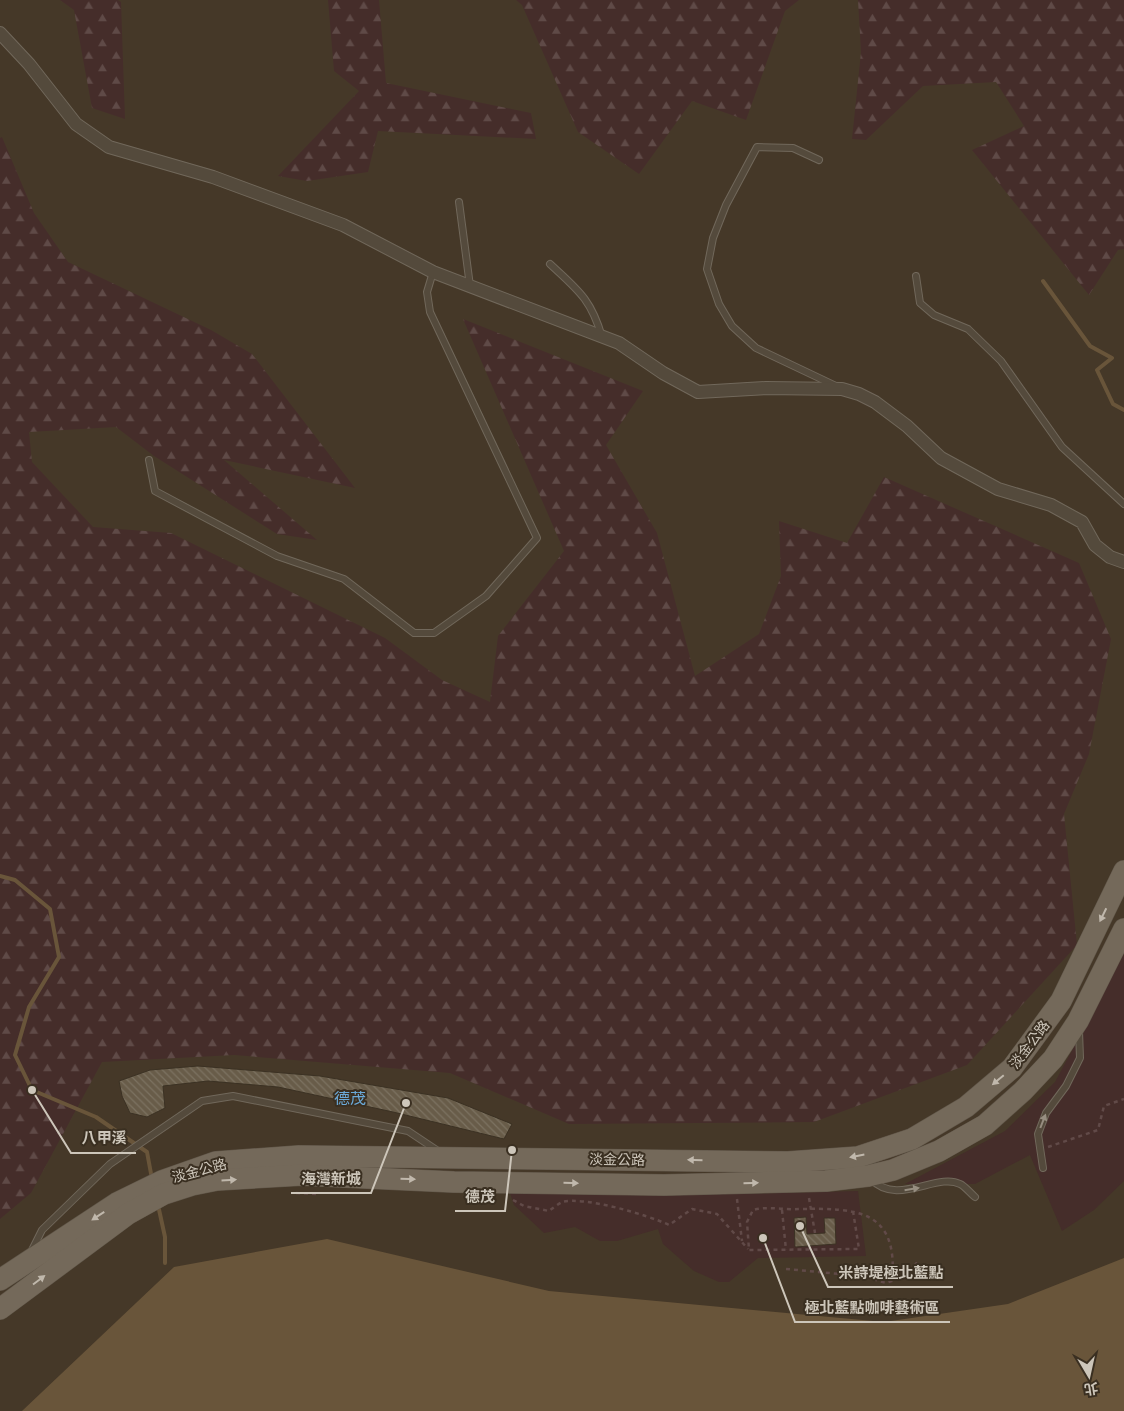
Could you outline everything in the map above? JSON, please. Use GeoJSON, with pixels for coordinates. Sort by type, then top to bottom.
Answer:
{"type":"FeatureCollection","features":[{"type":"Feature","properties":{"kind":"main road","name":"淡金公路"},"geometry":{"type":"LineString","coordinates":[[0,1280],[117,1203],[153,1192],[217,1180],[451,1170],[788,1162],[858,1157],[912,1139],[966,1107],[1012,1068],[1060,1001],[1124,871]]}},
{"type":"Feature","properties":{"kind":"main road","name":"淡金公路"},"geometry":{"type":"LineString","coordinates":[[451,1170],[664,1185],[826,1182],[893,1170],[932,1154],[985,1125],[1023,1091],[1053,1059],[1078,1020],[1124,929]]}},
{"type":"Feature","properties":{"kind":"main road","name":"淡金公路"},"geometry":{"type":"LineString","coordinates":[[0,1309],[128,1214],[153,1192]]}},
{"type":"Feature","properties":{"kind":"street"},"geometry":{"type":"LineString","coordinates":[[0,32],[29,64],[76,124],[108,147],[213,177],[343,225],[433,272],[619,343],[663,373],[698,392],[766,388],[842,389],[875,402],[907,426],[941,458],[998,489],[1051,506],[1082,522],[1095,545],[1110,557],[1124,562]]}},
{"type":"Feature","properties":{"kind":"lane"},"geometry":{"type":"LineString","coordinates":[[819,160],[793,148],[757,147],[726,205],[714,238],[707,269],[724,312],[732,326],[756,348],[842,389]]}},
{"type":"Feature","properties":{"kind":"lane"},"geometry":{"type":"LineString","coordinates":[[459,202],[470,286]]}},
{"type":"Feature","properties":{"kind":"lane"},"geometry":{"type":"LineString","coordinates":[[550,264],[583,295],[595,312],[602,337]]}},
{"type":"Feature","properties":{"kind":"lane"},"geometry":{"type":"LineString","coordinates":[[149,460],[155,491],[277,556],[344,580],[414,633],[434,633],[486,596],[537,538],[430,312],[427,292],[433,272]]}},
{"type":"Feature","properties":{"kind":"lane"},"geometry":{"type":"LineString","coordinates":[[916,276],[920,303],[934,314],[968,329],[1001,361],[1062,447],[1124,504]]}},
{"type":"Feature","properties":{"kind":"lane"},"geometry":{"type":"LineString","coordinates":[[1043,1168],[1038,1134],[1046,1112],[1066,1086],[1080,1058],[1078,1020]]}},
{"type":"Feature","properties":{"kind":"lane"},"geometry":{"type":"LineString","coordinates":[[27,1263],[42,1230],[110,1164],[145,1138],[202,1101],[233,1096],[408,1131],[451,1170]]}},
{"type":"Feature","properties":{"kind":"lane"},"geometry":{"type":"LineString","coordinates":[[868,1176],[877,1186],[894,1190],[907,1190],[951,1182],[960,1183],[974,1197]]}},
{"type":"Feature","properties":{"kind":"path"},"geometry":{"type":"LineString","coordinates":[[1040,1150],[1098,1130],[1104,1106],[1124,1098]]}},
{"type":"Feature","properties":{"kind":"path"},"geometry":{"type":"LineString","coordinates":[[808,1196],[815,1233]]}},
{"type":"Feature","properties":{"kind":"path"},"geometry":{"type":"LineString","coordinates":[[737,1197],[742,1242]]}},
{"type":"Feature","properties":{"kind":"path"},"geometry":{"type":"LineString","coordinates":[[509,1198],[524,1206],[549,1211],[563,1202],[586,1203],[635,1211],[668,1225],[692,1208],[716,1214],[749,1250],[859,1249],[853,1211]]}},
{"type":"Feature","properties":{"kind":"path"},"geometry":{"type":"LineString","coordinates":[[749,1250],[747,1222],[753,1210],[760,1208],[782,1210],[843,1208],[874,1218],[886,1235],[894,1260],[892,1281]]}},
{"type":"Feature","properties":{"kind":"path"},"geometry":{"type":"LineString","coordinates":[[782,1210],[786,1250]]}},
{"type":"Feature","properties":{"kind":"path"},"geometry":{"type":"LineString","coordinates":[[786,1268],[862,1276],[886,1283],[906,1276],[919,1260]]}},
{"type":"Feature","properties":{"kind":"green space"},"geometry":{"type":"Polygon","coordinates":[[[60,0],[118,0],[121,2],[125,119],[92,108],[74,10],[60,0]]]}},
{"type":"Feature","properties":{"kind":"green space"},"geometry":{"type":"Polygon","coordinates":[[[328,0],[379,0],[386,83],[531,113],[536,139],[378,131],[368,172],[307,181],[278,176],[359,91],[334,71],[328,0]]]}},
{"type":"Feature","properties":{"kind":"green space"},"geometry":{"type":"Polygon","coordinates":[[[516,0],[799,0],[785,11],[746,120],[692,101],[639,174],[578,132],[522,5],[516,0]]]}},
{"type":"Feature","properties":{"kind":"green space"},"geometry":{"type":"Polygon","coordinates":[[[858,0],[1124,0],[1124,249],[1118,250],[1089,295],[972,150],[1024,126],[996,82],[923,86],[866,140],[852,139],[861,52],[858,0]]]}},
{"type":"Feature","properties":{"kind":"green space"},"geometry":{"type":"Polygon","coordinates":[[[2,137],[34,213],[68,262],[211,330],[252,354],[355,488],[224,460],[317,540],[277,534],[154,456],[116,427],[29,432],[32,462],[93,527],[171,533],[385,638],[442,680],[490,702],[498,636],[564,551],[463,319],[643,391],[606,445],[657,533],[695,676],[759,634],[781,576],[779,521],[847,543],[884,477],[1079,563],[1111,639],[1089,754],[1064,814],[1077,945],[967,1065],[814,1122],[569,1124],[450,1073],[234,1055],[102,1062],[31,1193],[0,1219],[0,138],[2,137]]]}},
{"type":"Feature","properties":{"kind":"green space"},"geometry":{"type":"Polygon","coordinates":[[[1124,954],[1124,1181],[1094,1210],[1062,1231],[1030,1155],[975,1184],[905,1184],[1005,1131],[1055,1082],[1124,954]]]}},
{"type":"Feature","properties":{"kind":"green space"},"geometry":{"type":"Polygon","coordinates":[[[858,1191],[866,1256],[758,1258],[729,1282],[719,1282],[694,1271],[663,1244],[658,1229],[617,1241],[600,1241],[575,1227],[544,1233],[514,1205],[510,1193],[738,1194],[858,1191]]]}},
{"type":"Feature","properties":{"kind":"shaded area"},"geometry":{"type":"Polygon","coordinates":[[[327,1239],[549,1291],[884,1322],[1008,1304],[1124,1258],[1124,1411],[22,1411],[174,1267],[327,1239]]]}},
{"type":"Feature","properties":{"kind":"building"},"geometry":{"type":"Polygon","coordinates":[[[198,1066],[320,1076],[448,1098],[512,1124],[504,1139],[278,1087],[208,1081],[163,1086],[165,1108],[147,1117],[130,1113],[122,1096],[119,1081],[150,1070],[198,1066]]]}},
{"type":"Feature","properties":{"kind":"building"},"geometry":{"type":"Polygon","coordinates":[[[806,1217],[807,1234],[825,1233],[824,1218],[835,1218],[836,1244],[795,1247],[794,1218],[806,1217]]]}},
{"type":"Feature","properties":{"kind":"waterway"},"geometry":{"type":"LineString","coordinates":[[1043,281],[1090,346],[1112,358],[1097,370],[1113,404],[1124,410]]}},
{"type":"Feature","properties":{"kind":"waterway"},"geometry":{"type":"LineString","coordinates":[[0,876],[15,880],[50,909],[59,957],[29,1007],[15,1055],[32,1090],[96,1117],[147,1152],[152,1179]]}},
{"type":"Feature","properties":{"kind":"waterway"},"geometry":{"type":"LineString","coordinates":[[158,1205],[165,1237],[165,1263]]}},
{"type":"Feature","properties":{"kind":"place","name":"八甲溪"},"geometry":{"type":"Point","coordinates":[32,1090]}},
{"type":"Feature","properties":{"kind":"place","name":"海灣新城"},"geometry":{"type":"Point","coordinates":[406,1103]}},
{"type":"Feature","properties":{"kind":"place","name":"德茂"},"geometry":{"type":"Point","coordinates":[512,1150]}},
{"type":"Feature","properties":{"kind":"place","name":"米詩堤極北藍點"},"geometry":{"type":"Point","coordinates":[800,1226]}},
{"type":"Feature","properties":{"kind":"place","name":"極北藍點咖啡藝術區"},"geometry":{"type":"Point","coordinates":[763,1238]}},
{"type":"Feature","properties":{"kind":"district","name":"德茂"},"geometry":{"type":"Point","coordinates":[350,1098]}}]}
